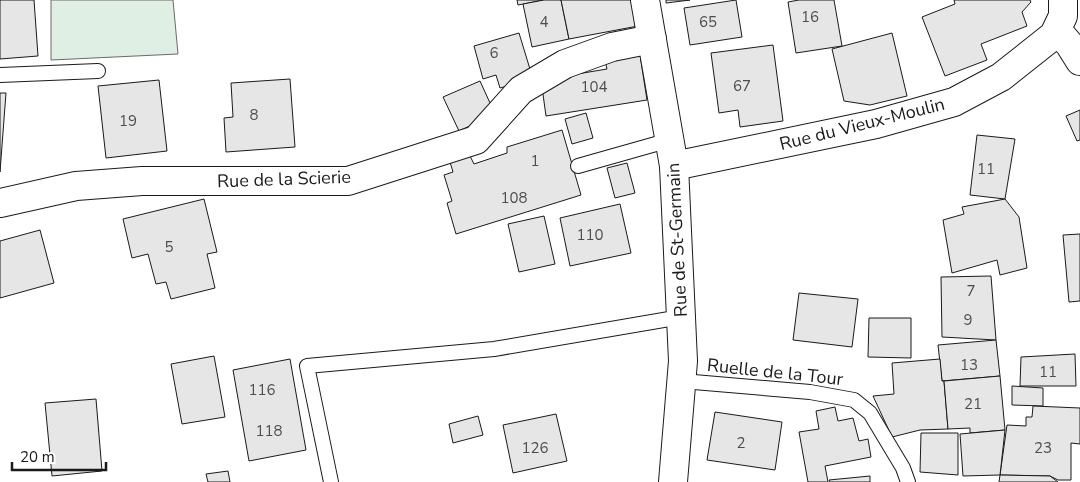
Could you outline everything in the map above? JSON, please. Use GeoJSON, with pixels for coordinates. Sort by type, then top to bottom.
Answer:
{"type":"FeatureCollection","features":[{"type":"Feature","properties":{"kind":"street","name":"Rue de St-Germain"},"geometry":{"type":"LineString","coordinates":[[645,0],[674,166],[682,382],[673,482]]}},
{"type":"Feature","properties":{"kind":"street"},"geometry":{"type":"LineString","coordinates":[[1063,0],[1063,16],[1057,30],[1070,45],[1080,62]]}},
{"type":"Feature","properties":{"kind":"street","name":"Rue du Vieux-Moulin"},"geometry":{"type":"LineString","coordinates":[[674,166],[859,128],[938,108],[980,90],[1001,77],[1028,57],[1057,30]]}},
{"type":"Feature","properties":{"kind":"street","name":"Rue de la Scierie"},"geometry":{"type":"LineString","coordinates":[[0,203],[76,186],[142,181],[348,181],[476,140],[521,90],[565,64],[612,46],[652,39]]}},
{"type":"Feature","properties":{"kind":"lane"},"geometry":{"type":"LineString","coordinates":[[0,75],[98,71]]}},
{"type":"Feature","properties":{"kind":"lane"},"geometry":{"type":"LineString","coordinates":[[578,166],[670,140]]}},
{"type":"Feature","properties":{"kind":"lane"},"geometry":{"type":"LineString","coordinates":[[332,482],[308,366],[494,349],[681,317]]}},
{"type":"Feature","properties":{"kind":"lane","name":"Ruelle de la Tour"},"geometry":{"type":"LineString","coordinates":[[682,382],[810,392],[854,400],[870,413],[903,468],[908,482]]}},
{"type":"Feature","properties":{"kind":"green space"},"geometry":{"type":"Polygon","coordinates":[[[51,0],[173,0],[178,54],[51,60],[51,0]]]}},
{"type":"Feature","properties":{"kind":"building"},"geometry":{"type":"Polygon","coordinates":[[[0,0],[34,0],[38,56],[0,59],[0,0]]]}},
{"type":"Feature","properties":{"kind":"building"},"geometry":{"type":"Polygon","coordinates":[[[517,0],[544,0],[518,5],[517,0]]]}},
{"type":"Feature","properties":{"kind":"building"},"geometry":{"type":"Polygon","coordinates":[[[544,0],[561,0],[569,39],[532,47],[523,4],[544,0]]]}},
{"type":"Feature","properties":{"kind":"building"},"geometry":{"type":"Polygon","coordinates":[[[561,0],[632,0],[638,26],[569,39],[561,0]]]}},
{"type":"Feature","properties":{"kind":"building"},"geometry":{"type":"Polygon","coordinates":[[[666,0],[690,0],[666,3],[666,0]]]}},
{"type":"Feature","properties":{"kind":"building"},"geometry":{"type":"Polygon","coordinates":[[[736,0],[742,37],[690,45],[684,8],[736,0]]]}},
{"type":"Feature","properties":{"kind":"building"},"geometry":{"type":"Polygon","coordinates":[[[799,0],[834,0],[842,46],[796,53],[788,2],[799,0]]]}},
{"type":"Feature","properties":{"kind":"building"},"geometry":{"type":"Polygon","coordinates":[[[954,0],[1030,0],[1031,2],[1022,12],[1027,26],[981,44],[987,60],[945,76],[922,17],[955,4],[954,0]]]}},
{"type":"Feature","properties":{"kind":"building"},"geometry":{"type":"Polygon","coordinates":[[[519,33],[533,79],[500,88],[496,75],[483,79],[474,46],[519,33]]]}},
{"type":"Feature","properties":{"kind":"building"},"geometry":{"type":"Polygon","coordinates":[[[892,33],[907,96],[870,105],[844,101],[832,49],[892,33]]]}},
{"type":"Feature","properties":{"kind":"building"},"geometry":{"type":"Polygon","coordinates":[[[773,45],[783,121],[740,127],[738,110],[719,113],[711,53],[773,45]]]}},
{"type":"Feature","properties":{"kind":"building"},"geometry":{"type":"Polygon","coordinates":[[[640,55],[647,100],[546,116],[541,80],[607,69],[605,61],[640,55]]]}},
{"type":"Feature","properties":{"kind":"building"},"geometry":{"type":"Polygon","coordinates":[[[290,79],[295,147],[226,152],[224,118],[233,117],[231,83],[290,79]]]}},
{"type":"Feature","properties":{"kind":"building"},"geometry":{"type":"Polygon","coordinates":[[[159,80],[167,151],[106,158],[98,86],[159,80]]]}},
{"type":"Feature","properties":{"kind":"building"},"geometry":{"type":"Polygon","coordinates":[[[480,81],[495,114],[459,131],[443,97],[480,81]]]}},
{"type":"Feature","properties":{"kind":"building"},"geometry":{"type":"Polygon","coordinates":[[[0,93],[6,93],[0,172],[0,93]]]}},
{"type":"Feature","properties":{"kind":"building"},"geometry":{"type":"Polygon","coordinates":[[[1080,110],[1080,140],[1077,141],[1066,116],[1080,110]]]}},
{"type":"Feature","properties":{"kind":"building"},"geometry":{"type":"Polygon","coordinates":[[[586,113],[593,138],[572,144],[565,119],[586,113]]]}},
{"type":"Feature","properties":{"kind":"building"},"geometry":{"type":"Polygon","coordinates":[[[562,130],[581,195],[456,234],[447,203],[452,201],[444,175],[453,172],[450,162],[470,156],[474,164],[507,153],[507,147],[562,130]]]}},
{"type":"Feature","properties":{"kind":"building"},"geometry":{"type":"Polygon","coordinates":[[[977,135],[1015,139],[1005,199],[970,195],[977,135]]]}},
{"type":"Feature","properties":{"kind":"building"},"geometry":{"type":"Polygon","coordinates":[[[627,163],[635,193],[615,198],[607,168],[627,163]]]}},
{"type":"Feature","properties":{"kind":"building"},"geometry":{"type":"Polygon","coordinates":[[[204,199],[217,252],[207,254],[215,288],[171,299],[166,282],[156,284],[148,254],[132,258],[123,219],[204,199]]]}},
{"type":"Feature","properties":{"kind":"building"},"geometry":{"type":"Polygon","coordinates":[[[1005,199],[1019,217],[1027,268],[1000,275],[997,260],[952,273],[943,220],[964,214],[962,207],[1005,199]]]}},
{"type":"Feature","properties":{"kind":"building"},"geometry":{"type":"Polygon","coordinates":[[[620,204],[631,253],[570,266],[560,218],[620,204]]]}},
{"type":"Feature","properties":{"kind":"building"},"geometry":{"type":"Polygon","coordinates":[[[544,216],[555,264],[519,272],[508,224],[544,216]]]}},
{"type":"Feature","properties":{"kind":"building"},"geometry":{"type":"Polygon","coordinates":[[[40,230],[54,283],[0,298],[0,241],[40,230]]]}},
{"type":"Feature","properties":{"kind":"building"},"geometry":{"type":"Polygon","coordinates":[[[1080,234],[1080,301],[1069,302],[1063,235],[1080,234]]]}},
{"type":"Feature","properties":{"kind":"building"},"geometry":{"type":"Polygon","coordinates":[[[991,276],[996,340],[942,337],[941,277],[991,276]]]}},
{"type":"Feature","properties":{"kind":"building"},"geometry":{"type":"Polygon","coordinates":[[[799,293],[858,299],[852,347],[793,340],[799,293]]]}},
{"type":"Feature","properties":{"kind":"building"},"geometry":{"type":"Polygon","coordinates":[[[869,318],[911,318],[911,358],[868,357],[869,318]]]}},
{"type":"Feature","properties":{"kind":"building"},"geometry":{"type":"Polygon","coordinates":[[[996,340],[1000,376],[942,381],[938,345],[996,340]]]}},
{"type":"Feature","properties":{"kind":"building"},"geometry":{"type":"Polygon","coordinates":[[[1075,354],[1076,386],[1020,386],[1021,357],[1075,354]]]}},
{"type":"Feature","properties":{"kind":"building"},"geometry":{"type":"Polygon","coordinates":[[[214,356],[225,417],[182,424],[171,364],[214,356]]]}},
{"type":"Feature","properties":{"kind":"building"},"geometry":{"type":"Polygon","coordinates":[[[290,359],[306,450],[249,461],[233,370],[290,359]]]}},
{"type":"Feature","properties":{"kind":"building"},"geometry":{"type":"Polygon","coordinates":[[[940,359],[948,429],[920,430],[892,437],[873,396],[894,394],[892,363],[940,359]]]}},
{"type":"Feature","properties":{"kind":"building"},"geometry":{"type":"Polygon","coordinates":[[[1000,376],[1005,430],[970,433],[970,428],[948,429],[944,381],[1000,376]]]}},
{"type":"Feature","properties":{"kind":"building"},"geometry":{"type":"Polygon","coordinates":[[[1012,386],[1043,388],[1043,406],[1012,405],[1012,386]]]}},
{"type":"Feature","properties":{"kind":"building"},"geometry":{"type":"Polygon","coordinates":[[[96,399],[102,471],[52,476],[45,403],[96,399]]]}},
{"type":"Feature","properties":{"kind":"building"},"geometry":{"type":"Polygon","coordinates":[[[1033,406],[1080,408],[1080,444],[1071,443],[1071,480],[1058,480],[1050,476],[1000,475],[1007,425],[1026,426],[1026,417],[1032,417],[1033,406]]]}},
{"type":"Feature","properties":{"kind":"building"},"geometry":{"type":"Polygon","coordinates":[[[835,407],[838,421],[853,418],[859,441],[868,439],[871,457],[825,466],[828,482],[808,482],[799,432],[819,429],[816,411],[835,407]]]}},
{"type":"Feature","properties":{"kind":"building"},"geometry":{"type":"Polygon","coordinates":[[[715,412],[782,422],[775,470],[707,460],[715,412]]]}},
{"type":"Feature","properties":{"kind":"building"},"geometry":{"type":"Polygon","coordinates":[[[556,414],[567,461],[513,473],[503,425],[556,414]]]}},
{"type":"Feature","properties":{"kind":"building"},"geometry":{"type":"Polygon","coordinates":[[[478,416],[483,435],[453,443],[449,424],[478,416]]]}},
{"type":"Feature","properties":{"kind":"building"},"geometry":{"type":"Polygon","coordinates":[[[1005,430],[1000,475],[963,476],[960,434],[1005,430]]]}},
{"type":"Feature","properties":{"kind":"building"},"geometry":{"type":"Polygon","coordinates":[[[921,433],[958,433],[958,475],[920,472],[921,433]]]}},
{"type":"Feature","properties":{"kind":"building"},"geometry":{"type":"Polygon","coordinates":[[[228,471],[230,482],[208,482],[206,474],[228,471]]]}},
{"type":"Feature","properties":{"kind":"building"},"geometry":{"type":"Polygon","coordinates":[[[1000,475],[1050,476],[1058,482],[999,482],[1000,475]]]}},
{"type":"Feature","properties":{"kind":"building"},"geometry":{"type":"Polygon","coordinates":[[[870,476],[870,482],[830,482],[829,480],[870,476]]]}}]}
